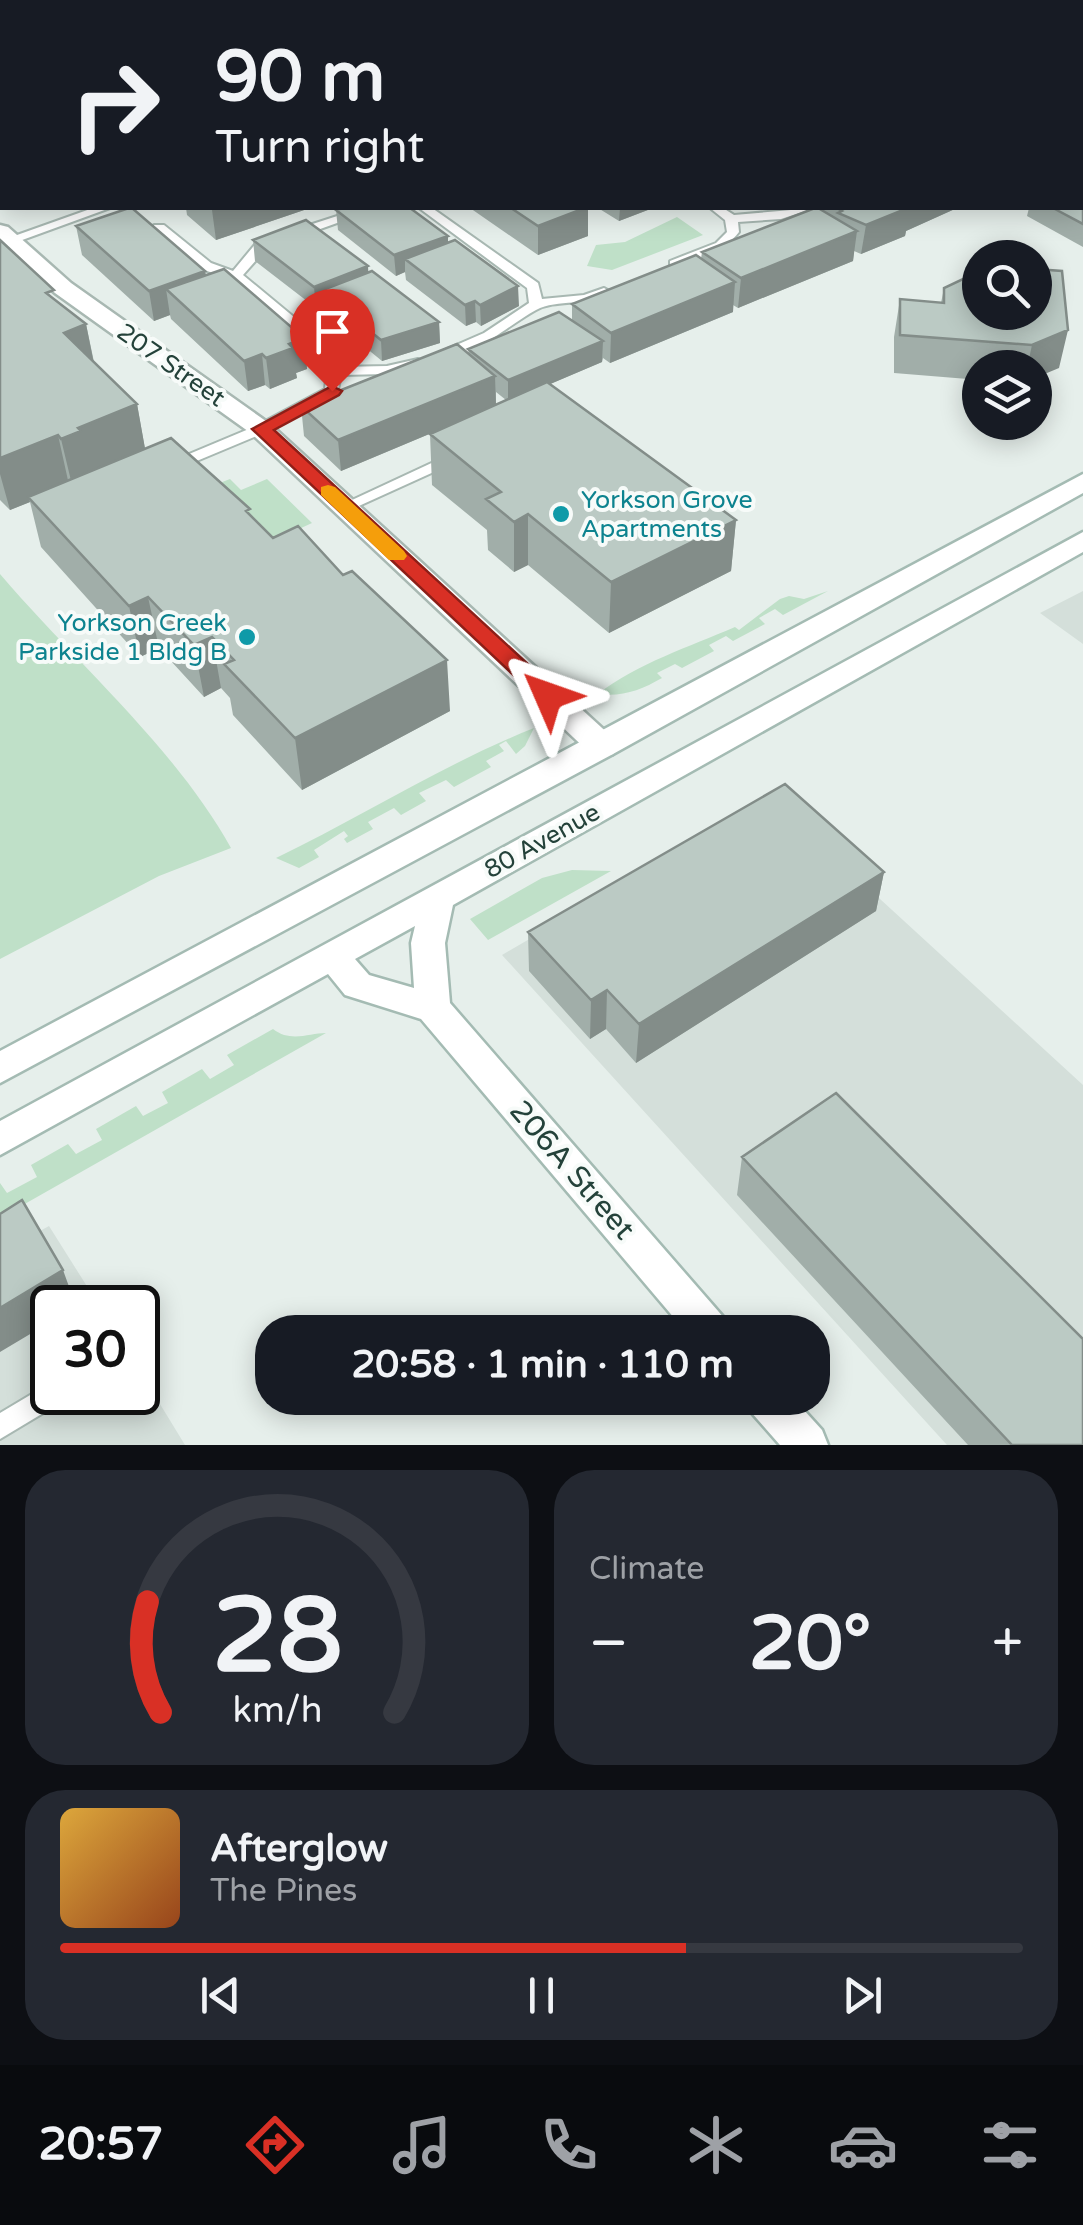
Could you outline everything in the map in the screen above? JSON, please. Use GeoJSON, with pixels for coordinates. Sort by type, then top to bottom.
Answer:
{"type":"FeatureCollection","features":[{"type":"Feature","properties":{"kind":"main road","name":"207 Street"},"geometry":{"type":"LineString","coordinates":[[4,236],[63,288],[261,429],[602,746]]}},
{"type":"Feature","properties":{"kind":"main road"},"geometry":{"type":"LineString","coordinates":[[0,1068],[602,746],[1083,482]]}},
{"type":"Feature","properties":{"kind":"main road","name":"80 Avenue"},"geometry":{"type":"LineString","coordinates":[[0,1140],[1083,541]]}},
{"type":"Feature","properties":{"kind":"main road"},"geometry":{"type":"LineString","coordinates":[[333,958],[357,985],[432,1008],[428,943],[437,900]]}},
{"type":"Feature","properties":{"kind":"main road","name":"206A Street"},"geometry":{"type":"LineString","coordinates":[[432,1008],[695,1315]]}},
{"type":"Feature","properties":{"kind":"main road"},"geometry":{"type":"LineString","coordinates":[[781,1415],[807,1445]]}},
{"type":"Feature","properties":{"kind":"lane"},"geometry":{"type":"LineString","coordinates":[[4,236],[97,210]]}},
{"type":"Feature","properties":{"kind":"lane"},"geometry":{"type":"LineString","coordinates":[[236,276],[262,245],[367,210]]}},
{"type":"Feature","properties":{"kind":"lane"},"geometry":{"type":"LineString","coordinates":[[428,210],[532,286],[536,304]]}},
{"type":"Feature","properties":{"kind":"lane"},"geometry":{"type":"LineString","coordinates":[[719,210],[731,219],[782,216],[802,210]]}},
{"type":"Feature","properties":{"kind":"lane"},"geometry":{"type":"LineString","coordinates":[[652,273],[721,246],[734,232],[731,219]]}},
{"type":"Feature","properties":{"kind":"lane"},"geometry":{"type":"LineString","coordinates":[[159,228],[206,266],[236,276],[313,340],[334,371],[332,391],[261,429],[168,468]]}},
{"type":"Feature","properties":{"kind":"lane"},"geometry":{"type":"LineString","coordinates":[[334,371],[387,370],[434,359],[490,336],[536,304],[586,299],[618,287]]}},
{"type":"Feature","properties":{"kind":"lane"},"geometry":{"type":"LineString","coordinates":[[345,507],[477,447]]}},
{"type":"Feature","properties":{"kind":"lane"},"geometry":{"type":"LineString","coordinates":[[0,1427],[30,1409]]}},
{"type":"Feature","properties":{"kind":"shaded area"},"geometry":{"type":"Polygon","coordinates":[[[1083,591],[1083,644],[1040,613],[1083,591]]]}},
{"type":"Feature","properties":{"kind":"shaded area"},"geometry":{"type":"Polygon","coordinates":[[[784,811],[1083,1085],[1083,1445],[947,1445],[502,955],[605,895],[784,811]]]}},
{"type":"Feature","properties":{"kind":"shaded area"},"geometry":{"type":"Polygon","coordinates":[[[49,1226],[86,1285],[30,1285],[30,1415],[160,1415],[160,1404],[185,1445],[0,1445],[0,1253],[49,1226]]]}},
{"type":"Feature","properties":{"kind":"green space"},"geometry":{"type":"Polygon","coordinates":[[[677,217],[703,235],[612,270],[587,266],[596,245],[625,242],[677,217]]]}},
{"type":"Feature","properties":{"kind":"green space"},"geometry":{"type":"Polygon","coordinates":[[[230,479],[241,490],[267,479],[312,523],[299,529],[315,543],[277,561],[207,488],[230,479]]]}},
{"type":"Feature","properties":{"kind":"green space"},"geometry":{"type":"Polygon","coordinates":[[[0,574],[153,740],[208,811],[231,848],[159,876],[0,959],[0,574]]]}},
{"type":"Feature","properties":{"kind":"green space"},"geometry":{"type":"Polygon","coordinates":[[[828,591],[783,615],[775,609],[759,618],[765,624],[733,641],[726,636],[709,645],[714,651],[682,668],[675,664],[657,673],[662,678],[647,686],[624,693],[598,694],[664,656],[735,627],[739,630],[780,599],[804,599],[828,591]]]}},
{"type":"Feature","properties":{"kind":"green space"},"geometry":{"type":"Polygon","coordinates":[[[534,728],[516,754],[506,741],[499,745],[504,751],[486,761],[491,767],[454,787],[446,780],[419,793],[426,801],[401,815],[394,808],[368,822],[373,829],[347,843],[344,831],[314,850],[319,857],[299,868],[276,858],[468,758],[534,728]]]}},
{"type":"Feature","properties":{"kind":"green space"},"geometry":{"type":"Polygon","coordinates":[[[572,870],[611,871],[488,940],[470,919],[542,878],[572,870]]]}},
{"type":"Feature","properties":{"kind":"green space"},"geometry":{"type":"Polygon","coordinates":[[[273,1029],[293,1036],[326,1033],[0,1218],[0,1183],[7,1193],[37,1177],[31,1165],[68,1144],[76,1154],[102,1140],[96,1129],[136,1106],[143,1116],[168,1103],[162,1092],[202,1069],[210,1079],[234,1065],[227,1055],[273,1029]]]}},
{"type":"Feature","properties":{"kind":"building"},"geometry":{"type":"Polygon","coordinates":[[[134,210],[205,271],[149,291],[76,226],[134,210]]]}},
{"type":"Feature","properties":{"kind":"building"},"geometry":{"type":"Polygon","coordinates":[[[336,210],[413,210],[448,236],[394,255],[336,210]]]}},
{"type":"Feature","properties":{"kind":"building"},"geometry":{"type":"Polygon","coordinates":[[[514,210],[580,210],[538,226],[514,210]]]}},
{"type":"Feature","properties":{"kind":"building"},"geometry":{"type":"Polygon","coordinates":[[[810,210],[821,210],[857,231],[741,278],[702,252],[810,210]]]}},
{"type":"Feature","properties":{"kind":"building"},"geometry":{"type":"Polygon","coordinates":[[[903,210],[866,225],[838,213],[903,210]]]}},
{"type":"Feature","properties":{"kind":"building"},"geometry":{"type":"Polygon","coordinates":[[[1057,210],[1083,210],[1083,224],[1057,210]]]}},
{"type":"Feature","properties":{"kind":"building"},"geometry":{"type":"Polygon","coordinates":[[[306,220],[368,266],[314,287],[253,240],[306,220]]]}},
{"type":"Feature","properties":{"kind":"building"},"geometry":{"type":"Polygon","coordinates":[[[0,240],[54,290],[46,293],[86,324],[64,333],[137,404],[61,439],[58,435],[0,458],[0,240]]]}},
{"type":"Feature","properties":{"kind":"building"},"geometry":{"type":"Polygon","coordinates":[[[455,240],[518,286],[480,305],[475,301],[465,305],[405,259],[455,240]]]}},
{"type":"Feature","properties":{"kind":"building"},"geometry":{"type":"Polygon","coordinates":[[[696,255],[735,282],[611,333],[572,304],[696,255]]]}},
{"type":"Feature","properties":{"kind":"building"},"geometry":{"type":"Polygon","coordinates":[[[224,269],[304,338],[289,344],[293,348],[244,361],[166,289],[224,269]]]}},
{"type":"Feature","properties":{"kind":"building"},"geometry":{"type":"Polygon","coordinates":[[[1052,270],[1062,271],[1068,330],[1032,345],[900,335],[900,299],[944,303],[944,288],[962,279],[962,330],[1052,330],[1052,270]]]}},
{"type":"Feature","properties":{"kind":"building"},"geometry":{"type":"Polygon","coordinates":[[[372,271],[439,322],[381,340],[320,291],[372,271]]]}},
{"type":"Feature","properties":{"kind":"building"},"geometry":{"type":"Polygon","coordinates":[[[559,312],[603,341],[508,380],[468,349],[559,312]]]}},
{"type":"Feature","properties":{"kind":"building"},"geometry":{"type":"Polygon","coordinates":[[[457,344],[495,376],[338,440],[301,406],[457,344]]]}},
{"type":"Feature","properties":{"kind":"building"},"geometry":{"type":"Polygon","coordinates":[[[547,382],[736,520],[611,582],[528,514],[514,522],[486,499],[501,492],[430,434],[547,382]]]}},
{"type":"Feature","properties":{"kind":"building","name":"Yorkson Creek Parkside 1 Bldg B"},"geometry":{"type":"Polygon","coordinates":[[[171,438],[250,509],[246,511],[273,538],[298,526],[343,575],[352,571],[447,660],[295,738],[224,664],[234,660],[212,637],[194,645],[148,597],[129,606],[28,497],[171,438]]]}},
{"type":"Feature","properties":{"kind":"building"},"geometry":{"type":"Polygon","coordinates":[[[785,784],[884,872],[639,1024],[607,990],[591,1000],[528,932],[785,784]]]}},
{"type":"Feature","properties":{"kind":"building"},"geometry":{"type":"Polygon","coordinates":[[[836,1093],[1083,1339],[1083,1445],[1012,1445],[742,1157],[836,1093]]]}},
{"type":"Feature","properties":{"kind":"building"},"geometry":{"type":"Polygon","coordinates":[[[22,1200],[63,1270],[38,1285],[30,1285],[30,1290],[0,1308],[0,1214],[22,1200]]]}},
{"type":"Feature","properties":{"kind":"slow traffic"},"geometry":{"type":"LineString","coordinates":[[328,491],[397,556]]}},
{"type":"Feature","properties":{"kind":"place","name":"Yorkson Grove Apartments"},"geometry":{"type":"Point","coordinates":[561,514]}},
{"type":"Feature","properties":{"kind":"place","name":"Yorkson Creek Parkside 1 Bldg B"},"geometry":{"type":"Point","coordinates":[247,637]}},
{"type":"Feature","properties":{"kind":"route"},"geometry":{"type":"LineString","coordinates":[[332,391],[261,429],[548,696]]}}]}
